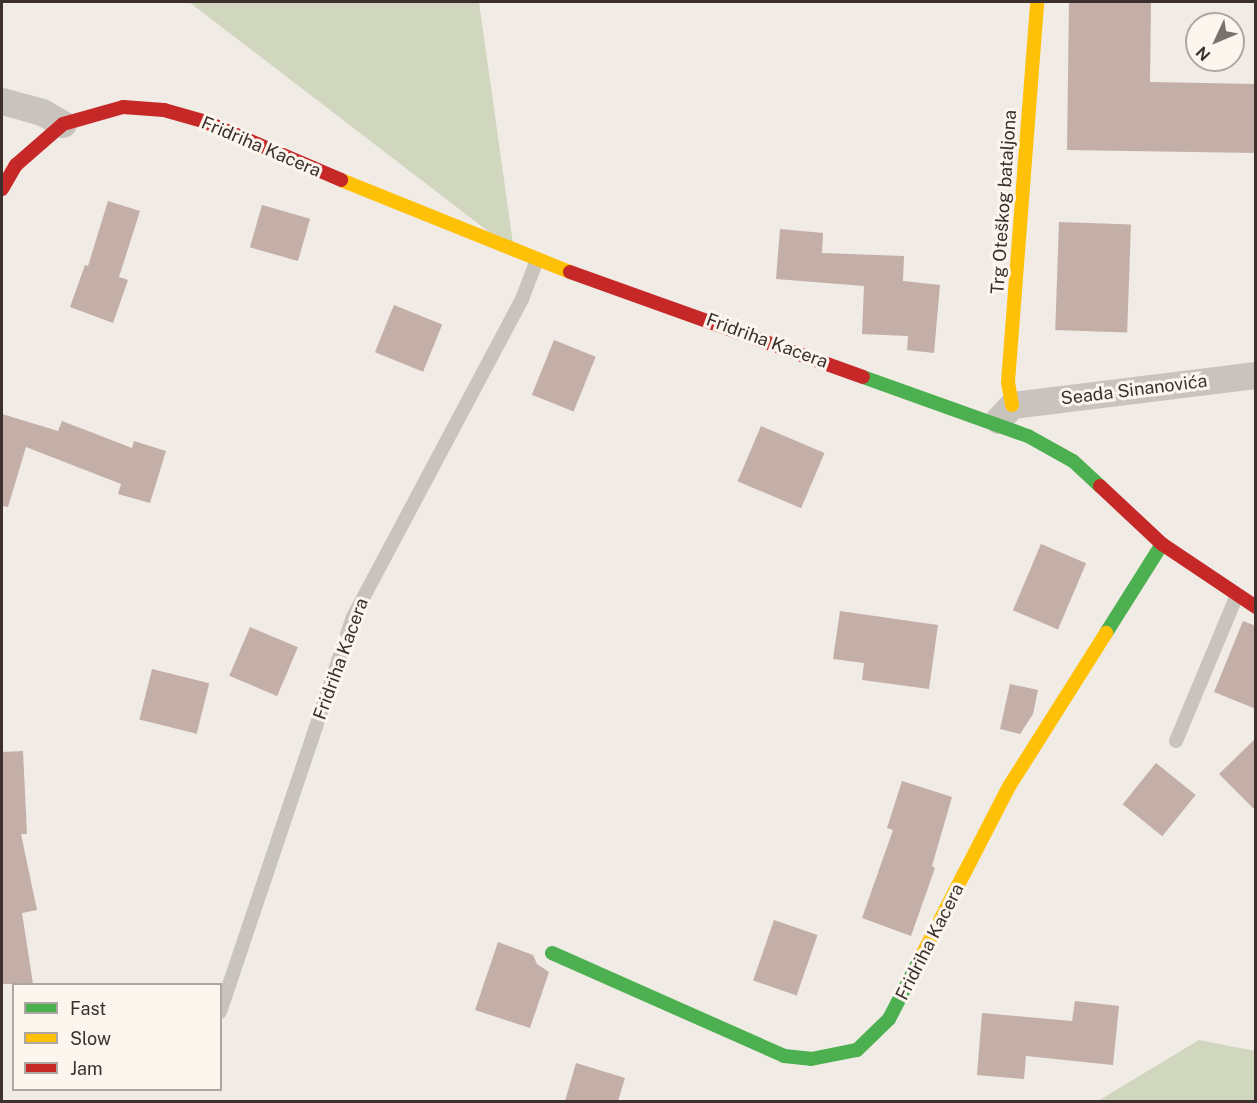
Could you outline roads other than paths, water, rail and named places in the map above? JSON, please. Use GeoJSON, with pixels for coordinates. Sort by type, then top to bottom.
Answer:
{"type":"FeatureCollection","features":[{"type":"Feature","properties":{"kind":"street","name":"Trg Oteškog bataljona"},"geometry":{"type":"LineString","coordinates":[[1004,414],[1037,2]]}},
{"type":"Feature","properties":{"kind":"street"},"geometry":{"type":"LineString","coordinates":[[2,101],[31,108],[63,124]]}},
{"type":"Feature","properties":{"kind":"street","name":"Fridriha Kacera"},"geometry":{"type":"LineString","coordinates":[[2,189],[16,165],[63,124],[123,107],[164,110],[196,119],[537,260],[1004,414],[1073,461],[1161,544],[1256,607]]}},
{"type":"Feature","properties":{"kind":"street","name":"Seada Sinanovića"},"geometry":{"type":"LineString","coordinates":[[1004,414],[1256,375]]}},
{"type":"Feature","properties":{"kind":"street","name":"Fridriha Kacera"},"geometry":{"type":"LineString","coordinates":[[552,953],[784,1056],[811,1059],[857,1050],[889,1019],[1010,785],[1161,544]]}},
{"type":"Feature","properties":{"kind":"lane","name":"Fridriha Kacera"},"geometry":{"type":"LineString","coordinates":[[222,1006],[353,617],[522,299],[537,260]]}},
{"type":"Feature","properties":{"kind":"lane"},"geometry":{"type":"LineString","coordinates":[[1176,741],[1238,595]]}}]}
